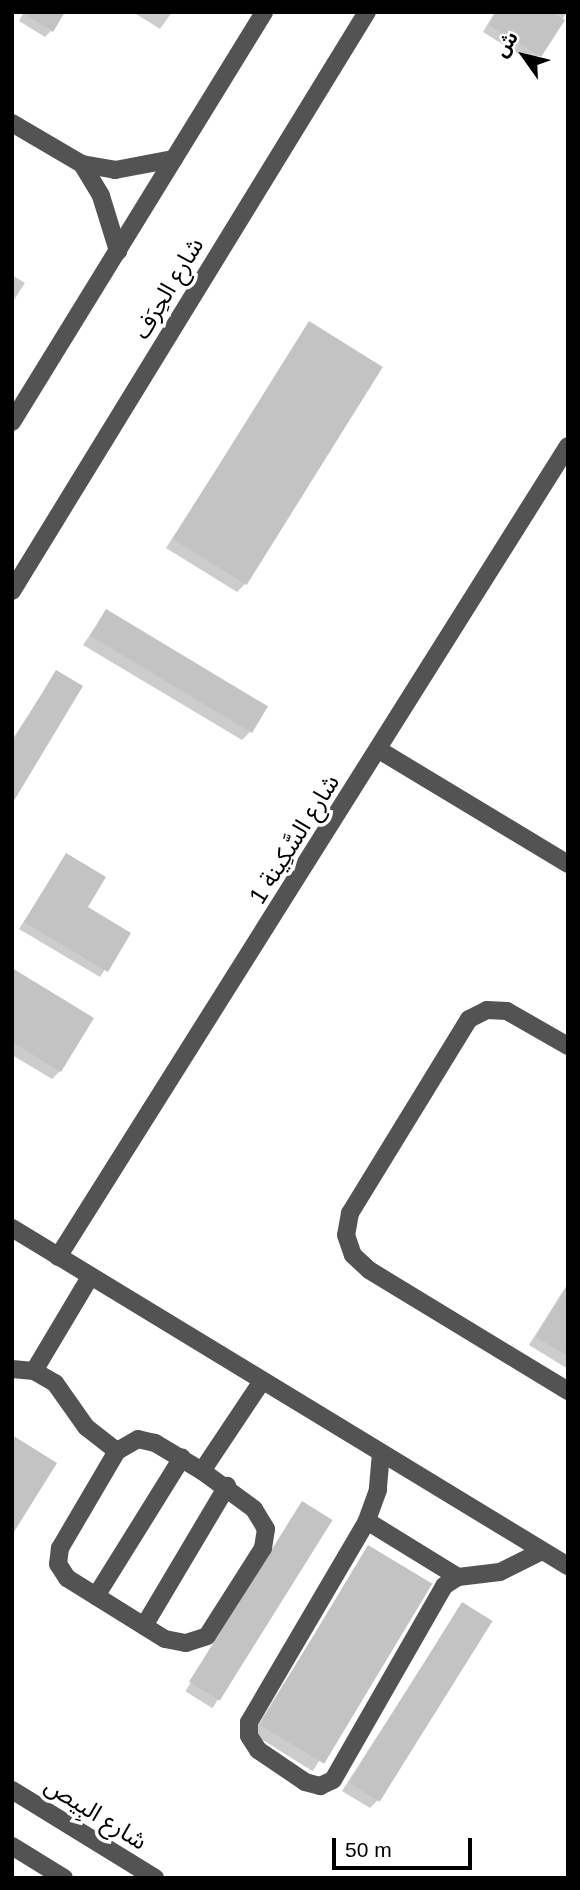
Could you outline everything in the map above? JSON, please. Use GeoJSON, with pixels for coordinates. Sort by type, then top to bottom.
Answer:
{"type":"FeatureCollection","features":[{"type":"Feature","properties":{"kind":"street"},"geometry":{"type":"LineString","coordinates":[[12,422],[264,12]]}},
{"type":"Feature","properties":{"kind":"street","name":"شارع الحِرَف"},"geometry":{"type":"LineString","coordinates":[[12,591],[367,12]]}},
{"type":"Feature","properties":{"kind":"street"},"geometry":{"type":"LineString","coordinates":[[12,123],[82,164],[115,170],[174,159]]}},
{"type":"Feature","properties":{"kind":"street"},"geometry":{"type":"LineString","coordinates":[[82,164],[101,196],[118,251]]}},
{"type":"Feature","properties":{"kind":"street","name":"شارع السَّكِينة 1"},"geometry":{"type":"LineString","coordinates":[[58,1257],[568,446]]}},
{"type":"Feature","properties":{"kind":"street"},"geometry":{"type":"LineString","coordinates":[[379,750],[568,864]]}},
{"type":"Feature","properties":{"kind":"street"},"geometry":{"type":"LineString","coordinates":[[568,1046],[508,1011],[487,1010],[469,1019],[350,1213],[346,1235],[353,1255],[369,1270],[568,1391]]}},
{"type":"Feature","properties":{"kind":"street"},"geometry":{"type":"LineString","coordinates":[[12,1228],[568,1566]]}},
{"type":"Feature","properties":{"kind":"street"},"geometry":{"type":"LineString","coordinates":[[34,1371],[90,1277]]}},
{"type":"Feature","properties":{"kind":"street"},"geometry":{"type":"LineString","coordinates":[[12,1369],[34,1371],[55,1383],[86,1427],[117,1451]]}},
{"type":"Feature","properties":{"kind":"street"},"geometry":{"type":"LineString","coordinates":[[202,1471],[262,1381]]}},
{"type":"Feature","properties":{"kind":"street"},"geometry":{"type":"LineString","coordinates":[[138,1438],[182,1458],[227,1486],[254,1509],[266,1529],[263,1548],[207,1636],[186,1643],[165,1639],[66,1578],[58,1564],[60,1548],[117,1451],[138,1438]]}},
{"type":"Feature","properties":{"kind":"street"},"geometry":{"type":"LineString","coordinates":[[381,1453],[378,1490],[368,1521],[249,1722],[249,1736],[258,1750],[305,1782],[320,1787],[333,1780],[437,1595],[458,1577],[500,1572],[542,1551]]}},
{"type":"Feature","properties":{"kind":"street"},"geometry":{"type":"LineString","coordinates":[[96,1596],[182,1458]]}},
{"type":"Feature","properties":{"kind":"street"},"geometry":{"type":"LineString","coordinates":[[144,1626],[227,1486]]}},
{"type":"Feature","properties":{"kind":"street"},"geometry":{"type":"LineString","coordinates":[[368,1521],[458,1577]]}},
{"type":"Feature","properties":{"kind":"street","name":"شارع البِيص"},"geometry":{"type":"LineString","coordinates":[[12,1790],[155,1878]]}},
{"type":"Feature","properties":{"kind":"street"},"geometry":{"type":"LineString","coordinates":[[12,1846],[64,1878]]}},
{"type":"Feature","properties":{"kind":"building"},"geometry":{"type":"Polygon","coordinates":[[[21,12],[65,12],[53,32],[21,12]]]}},
{"type":"Feature","properties":{"kind":"building"},"geometry":{"type":"Polygon","coordinates":[[[496,12],[553,12],[565,20],[541,57],[489,25],[496,12]]]}},
{"type":"Feature","properties":{"kind":"building"},"geometry":{"type":"Polygon","coordinates":[[[309,321],[383,367],[247,585],[173,539],[309,321]]]}},
{"type":"Feature","properties":{"kind":"building"},"geometry":{"type":"Polygon","coordinates":[[[106,609],[268,706],[252,733],[90,636],[106,609]]]}},
{"type":"Feature","properties":{"kind":"building"},"geometry":{"type":"Polygon","coordinates":[[[56,670],[83,686],[12,804],[12,743],[56,670]]]}},
{"type":"Feature","properties":{"kind":"building"},"geometry":{"type":"Polygon","coordinates":[[[66,853],[106,877],[88,907],[131,933],[108,972],[24,922],[66,853]]]}},
{"type":"Feature","properties":{"kind":"building"},"geometry":{"type":"Polygon","coordinates":[[[12,968],[94,1018],[61,1072],[12,1042],[12,968]]]}},
{"type":"Feature","properties":{"kind":"building"},"geometry":{"type":"Polygon","coordinates":[[[568,1285],[568,1356],[536,1337],[568,1285]]]}},
{"type":"Feature","properties":{"kind":"building"},"geometry":{"type":"Polygon","coordinates":[[[12,1435],[57,1463],[12,1535],[12,1435]]]}},
{"type":"Feature","properties":{"kind":"building"},"geometry":{"type":"Polygon","coordinates":[[[302,1501],[333,1520],[220,1701],[189,1682],[302,1501]]]}},
{"type":"Feature","properties":{"kind":"building"},"geometry":{"type":"Polygon","coordinates":[[[368,1545],[432,1584],[324,1764],[260,1725],[368,1545]]]}},
{"type":"Feature","properties":{"kind":"building"},"geometry":{"type":"Polygon","coordinates":[[[462,1602],[493,1621],[380,1802],[349,1783],[462,1602]]]}}]}
